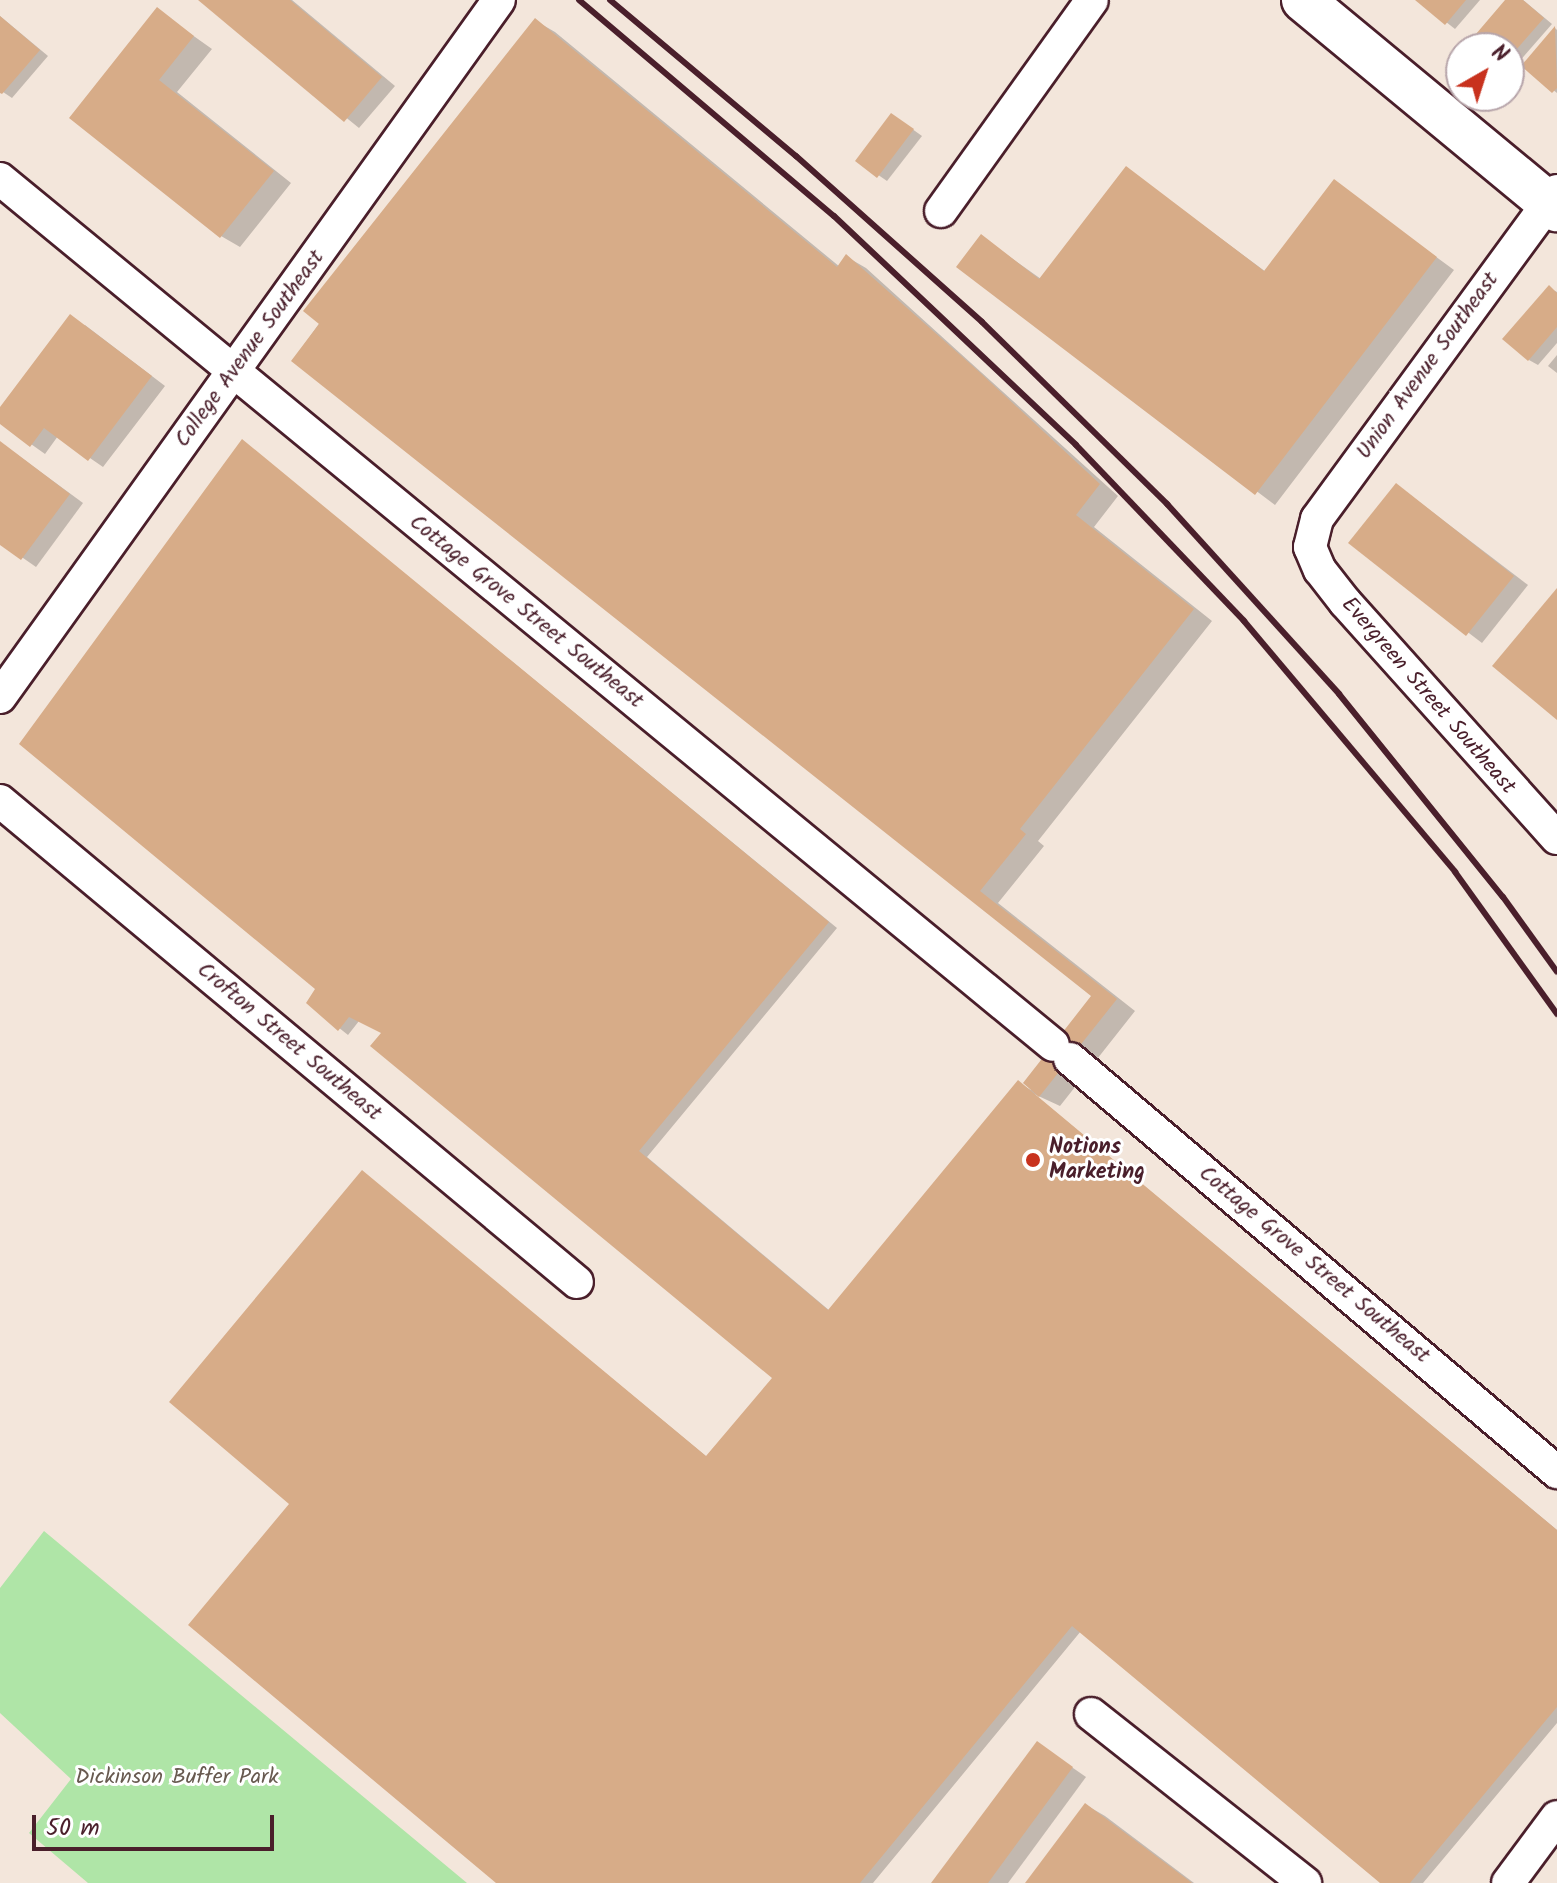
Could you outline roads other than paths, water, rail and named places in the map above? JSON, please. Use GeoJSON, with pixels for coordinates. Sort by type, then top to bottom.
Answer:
{"type":"FeatureCollection","features":[{"type":"Feature","properties":{"kind":"street","name":"College Avenue Southeast"},"geometry":{"type":"LineString","coordinates":[[0,697],[499,0]]}},
{"type":"Feature","properties":{"kind":"street"},"geometry":{"type":"LineString","coordinates":[[941,211],[1092,0]]}},
{"type":"Feature","properties":{"kind":"street"},"geometry":{"type":"LineString","coordinates":[[1303,0],[1554,202]]}},
{"type":"Feature","properties":{"kind":"street","name":"Cottage Grove Street Southeast"},"geometry":{"type":"LineString","coordinates":[[0,179],[1061,1052],[1557,1472]]}},
{"type":"Feature","properties":{"kind":"street","name":"Union Avenue Southeast"},"geometry":{"type":"LineString","coordinates":[[1310,547],[1317,519],[1325,507],[1554,202]]}},
{"type":"Feature","properties":{"kind":"street","name":"Evergreen Street Southeast"},"geometry":{"type":"LineString","coordinates":[[1310,547],[1320,570],[1345,602],[1557,838]]}},
{"type":"Feature","properties":{"kind":"street","name":"Crofton Street Southeast"},"geometry":{"type":"LineString","coordinates":[[0,801],[577,1282]]}},
{"type":"Feature","properties":{"kind":"street"},"geometry":{"type":"LineString","coordinates":[[1091,1714],[1305,1883]]}},
{"type":"Feature","properties":{"kind":"street"},"geometry":{"type":"LineString","coordinates":[[1508,1883],[1557,1817]]}},
{"type":"Feature","properties":{"kind":"railway"},"geometry":{"type":"LineString","coordinates":[[579,0],[834,216],[1076,445],[1244,621],[1455,872],[1557,1014]]}},
{"type":"Feature","properties":{"kind":"railway"},"geometry":{"type":"LineString","coordinates":[[610,0],[796,156],[982,322],[1167,504],[1339,694],[1503,897],[1557,972]]}},
{"type":"Feature","properties":{"kind":"place","name":"Notions Marketing"},"geometry":{"type":"Point","coordinates":[1033,1160]}},
{"type":"Feature","properties":{"kind":"park label","name":"Dickinson Buffer Park"},"geometry":{"type":"Point","coordinates":[177,1778]}}]}
